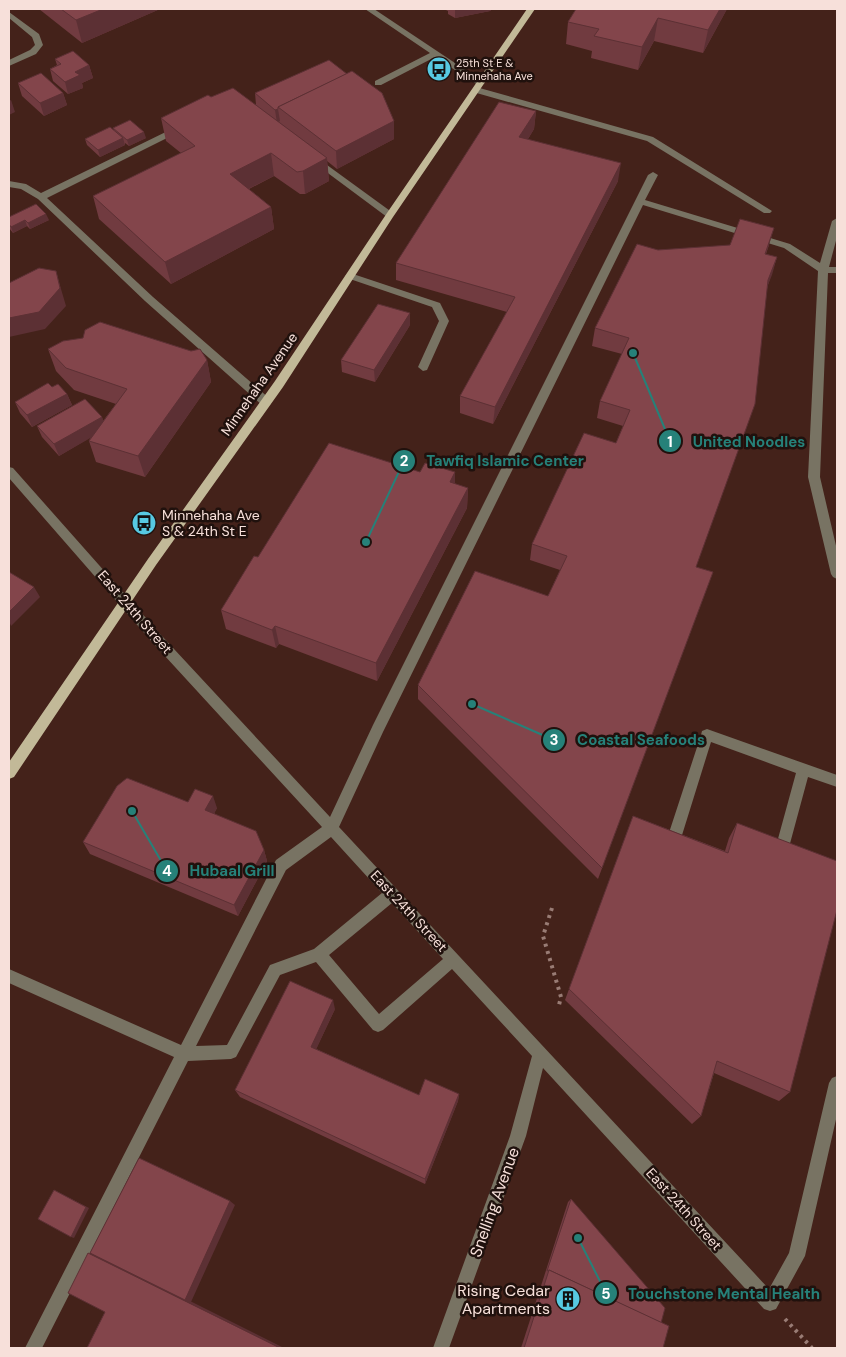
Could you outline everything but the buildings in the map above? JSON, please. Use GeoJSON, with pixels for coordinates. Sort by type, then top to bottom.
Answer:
{"type":"FeatureCollection","features":[{"type":"Feature","properties":{"kind":"main road","name":"Minnehaha Avenue"},"geometry":{"type":"LineString","coordinates":[[9,774],[152,562],[266,402],[390,215],[531,9]]}},
{"type":"Feature","properties":{"kind":"street"},"geometry":{"type":"LineString","coordinates":[[369,9],[436,53],[479,86],[531,104],[650,139],[767,211]]}},
{"type":"Feature","properties":{"kind":"street"},"geometry":{"type":"LineString","coordinates":[[9,14],[36,36],[39,45],[33,52],[9,63]]}},
{"type":"Feature","properties":{"kind":"street"},"geometry":{"type":"LineString","coordinates":[[378,83],[436,53]]}},
{"type":"Feature","properties":{"kind":"street"},"geometry":{"type":"LineString","coordinates":[[41,197],[192,122]]}},
{"type":"Feature","properties":{"kind":"street"},"geometry":{"type":"LineString","coordinates":[[308,153],[390,215]]}},
{"type":"Feature","properties":{"kind":"street"},"geometry":{"type":"LineString","coordinates":[[32,1348],[281,865],[332,828],[378,729],[654,175]]}},
{"type":"Feature","properties":{"kind":"street"},"geometry":{"type":"LineString","coordinates":[[9,184],[23,186],[41,197],[150,299],[266,402]]}},
{"type":"Feature","properties":{"kind":"street"},"geometry":{"type":"LineString","coordinates":[[640,201],[787,246],[823,270],[837,270]]}},
{"type":"Feature","properties":{"kind":"street"},"geometry":{"type":"LineString","coordinates":[[837,221],[823,270],[814,477],[837,574]]}},
{"type":"Feature","properties":{"kind":"street"},"geometry":{"type":"LineString","coordinates":[[350,276],[436,305],[444,321],[423,367]]}},
{"type":"Feature","properties":{"kind":"street","name":"East 24th Street"},"geometry":{"type":"LineString","coordinates":[[9,471],[157,639],[770,1303]]}},
{"type":"Feature","properties":{"kind":"street"},"geometry":{"type":"LineString","coordinates":[[671,848],[707,735],[837,781]]}},
{"type":"Feature","properties":{"kind":"street"},"geometry":{"type":"LineString","coordinates":[[780,857],[804,769]]}},
{"type":"Feature","properties":{"kind":"street"},"geometry":{"type":"LineString","coordinates":[[9,976],[184,1054],[231,1052],[275,970],[319,954],[392,894]]}},
{"type":"Feature","properties":{"kind":"street"},"geometry":{"type":"LineString","coordinates":[[319,954],[378,1025],[453,959]]}},
{"type":"Feature","properties":{"kind":"street","name":"Snelling Avenue"},"geometry":{"type":"LineString","coordinates":[[441,1348],[518,1136],[540,1054]]}},
{"type":"Feature","properties":{"kind":"street"},"geometry":{"type":"LineString","coordinates":[[770,1303],[797,1256],[837,1083]]}},
{"type":"Feature","properties":{"kind":"path"},"geometry":{"type":"LineString","coordinates":[[552,908],[543,936],[561,996],[559,1005]]}},
{"type":"Feature","properties":{"kind":"path"},"geometry":{"type":"LineString","coordinates":[[770,1303],[812,1348]]}},
{"type":"Feature","properties":{"kind":"place","name":"25th St E & Minnehaha Ave"},"geometry":{"type":"Point","coordinates":[439,69]}},
{"type":"Feature","properties":{"kind":"place","name":"United Noodles"},"geometry":{"type":"Point","coordinates":[633,353]}},
{"type":"Feature","properties":{"kind":"place","name":"Minnehaha Ave S & 24th St E"},"geometry":{"type":"Point","coordinates":[144,523]}},
{"type":"Feature","properties":{"kind":"place","name":"Tawfiq Islamic Center"},"geometry":{"type":"Point","coordinates":[366,542]}},
{"type":"Feature","properties":{"kind":"place","name":"Coastal Seafoods"},"geometry":{"type":"Point","coordinates":[472,704]}},
{"type":"Feature","properties":{"kind":"place","name":"Hubaal Grill"},"geometry":{"type":"Point","coordinates":[132,811]}},
{"type":"Feature","properties":{"kind":"place","name":"Touchstone Mental Health"},"geometry":{"type":"Point","coordinates":[578,1238]}},
{"type":"Feature","properties":{"kind":"place","name":"Rising Cedar Apartments"},"geometry":{"type":"Point","coordinates":[568,1299]}}]}
